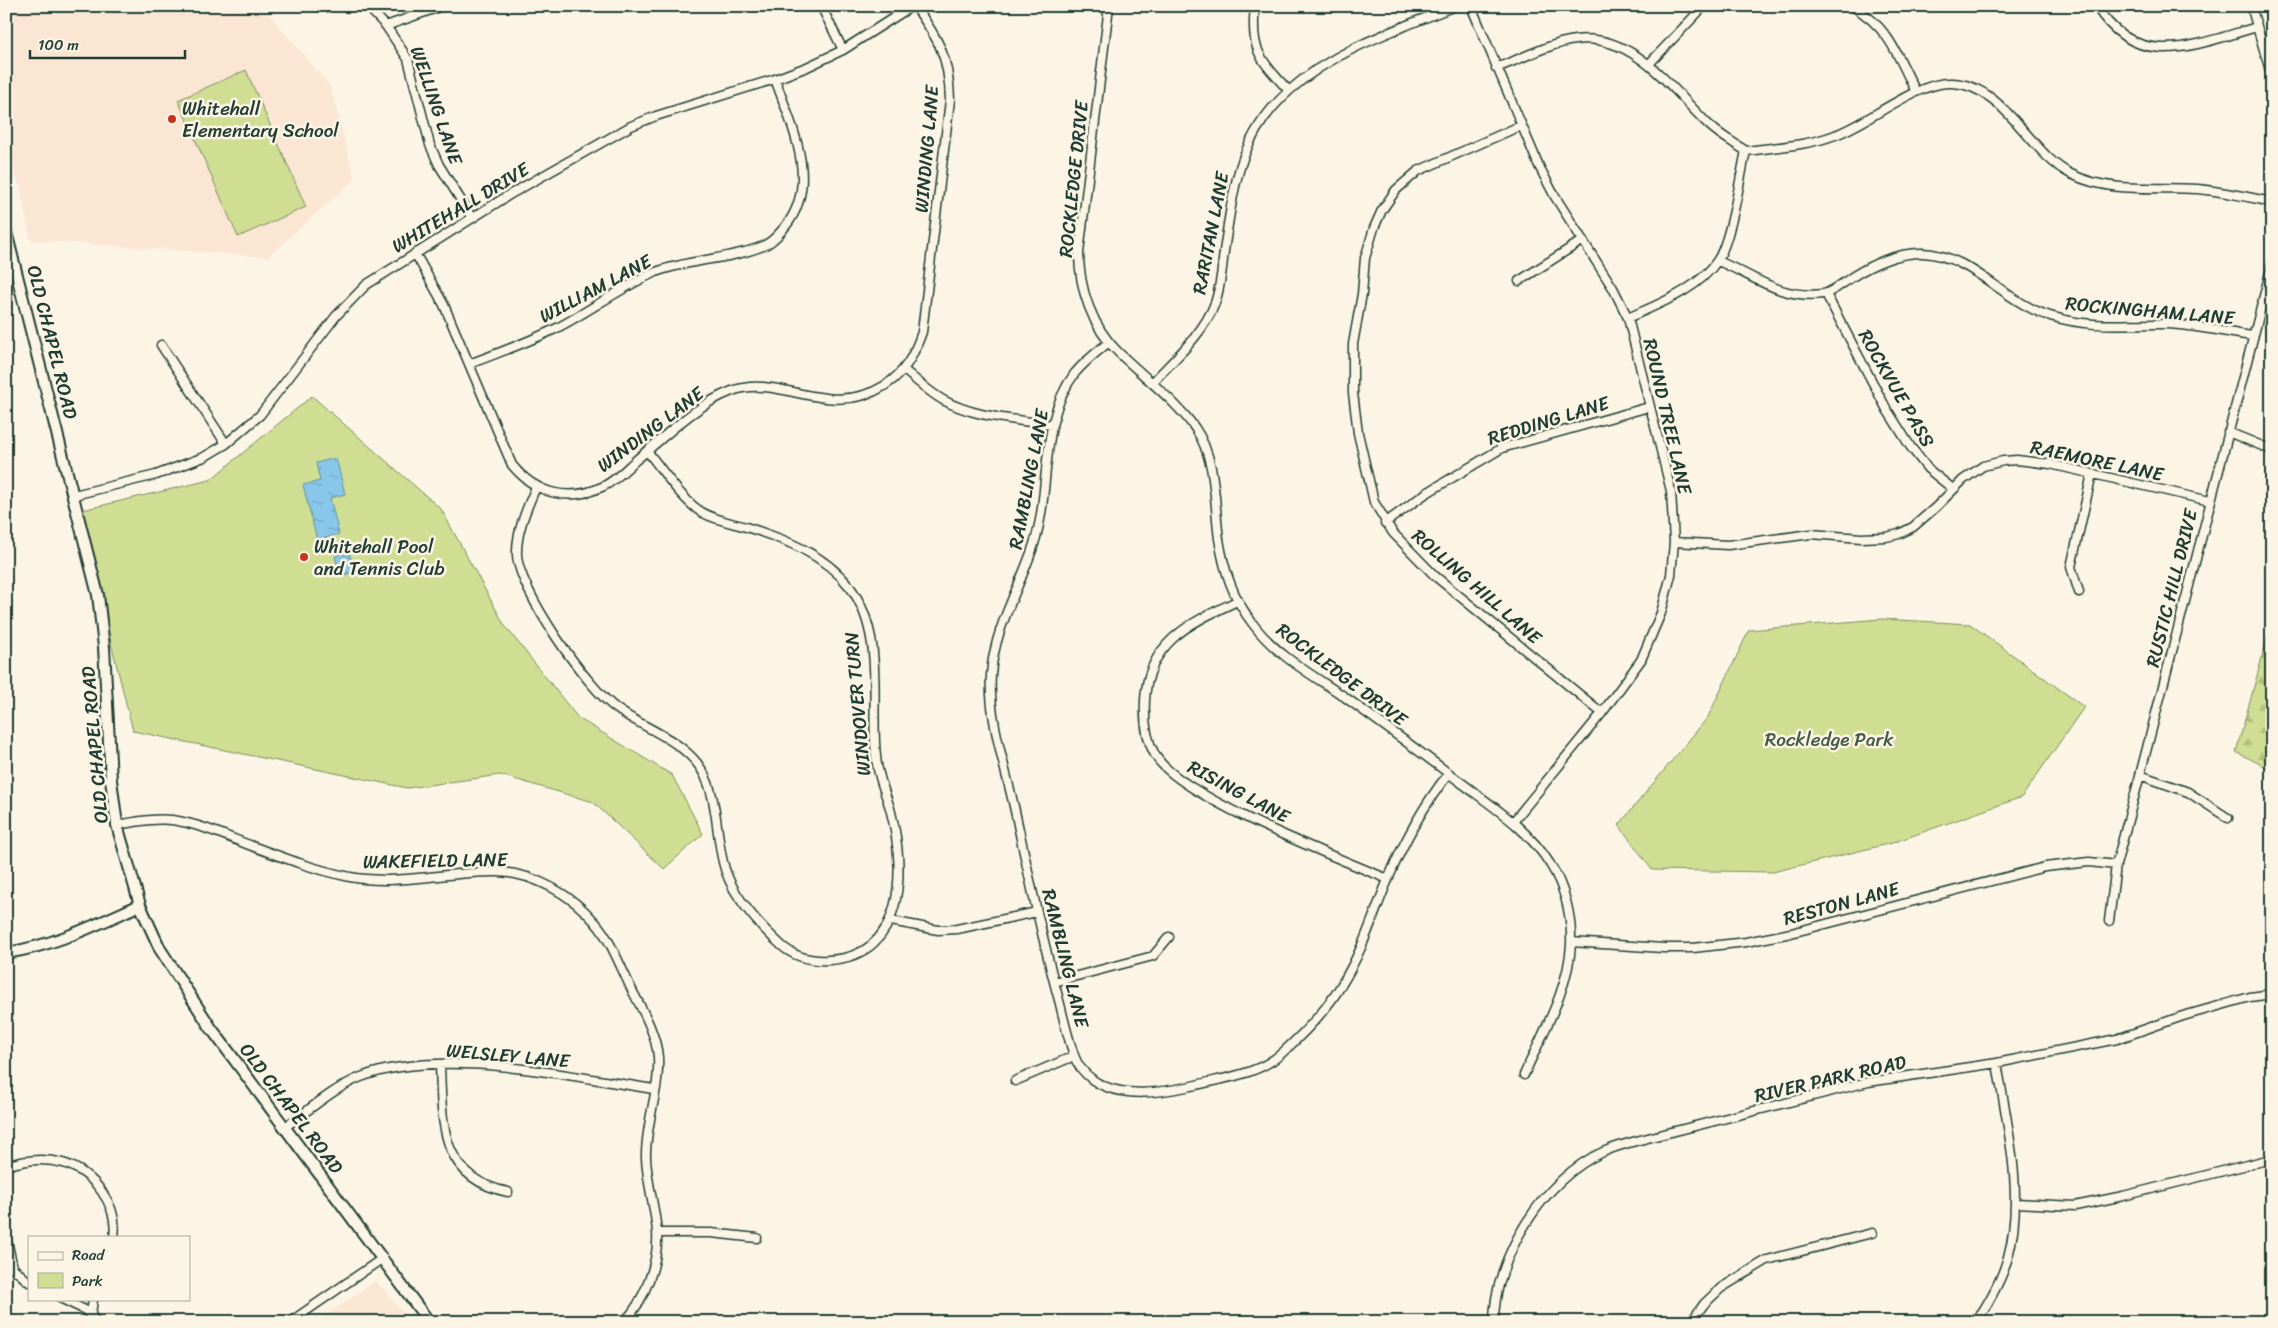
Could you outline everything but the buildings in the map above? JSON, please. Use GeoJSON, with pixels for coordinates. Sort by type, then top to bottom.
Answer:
{"type":"FeatureCollection","features":[{"type":"Feature","properties":{"kind":"street","name":"WELLING LANE"},"geometry":{"type":"LineString","coordinates":[[367,6],[386,26],[408,59],[426,130],[438,165],[472,218]]}},
{"type":"Feature","properties":{"kind":"street"},"geometry":{"type":"LineString","coordinates":[[386,26],[442,6]]}},
{"type":"Feature","properties":{"kind":"street"},"geometry":{"type":"LineString","coordinates":[[821,6],[843,50]]}},
{"type":"Feature","properties":{"kind":"street","name":"WHITEHALL DRIVE"},"geometry":{"type":"LineString","coordinates":[[74,495],[156,474],[193,462],[226,444],[260,415],[347,303],[366,285],[414,253],[509,195],[631,126],[684,106],[775,79],[843,50],[913,6]]}},
{"type":"Feature","properties":{"kind":"street","name":"WINDING LANE"},"geometry":{"type":"LineString","coordinates":[[414,253],[444,305],[512,465],[536,487],[554,493],[572,494],[595,490],[612,481],[701,408],[734,390],[761,388],[843,399],[866,395],[896,378],[904,370],[916,350],[924,316],[950,100],[948,68],[941,46],[913,6]]}},
{"type":"Feature","properties":{"kind":"street","name":"ROCKLEDGE DRIVE"},"geometry":{"type":"LineString","coordinates":[[1109,6],[1079,261],[1081,283],[1086,298],[1109,342],[1186,416],[1205,447],[1212,469],[1225,570],[1237,601],[1267,641],[1296,665],[1340,694],[1514,822],[1539,849],[1557,876],[1566,901],[1571,942],[1564,980],[1524,1075]]}},
{"type":"Feature","properties":{"kind":"street"},"geometry":{"type":"LineString","coordinates":[[1255,6],[1252,27],[1256,49],[1263,61],[1289,91]]}},
{"type":"Feature","properties":{"kind":"street","name":"RARITAN LANE"},"geometry":{"type":"LineString","coordinates":[[1152,383],[1199,332],[1208,318],[1220,283],[1232,196],[1242,160],[1256,128],[1289,91],[1309,74],[1337,57],[1455,6]]}},
{"type":"Feature","properties":{"kind":"street","name":"ROUND TREE LANE"},"geometry":{"type":"LineString","coordinates":[[1470,6],[1520,126],[1554,195],[1613,288],[1628,318],[1670,491],[1674,542],[1671,575],[1656,628],[1641,660],[1602,713],[1514,822]]}},
{"type":"Feature","properties":{"kind":"street"},"geometry":{"type":"LineString","coordinates":[[1649,64],[1704,6]]}},
{"type":"Feature","properties":{"kind":"street"},"geometry":{"type":"LineString","coordinates":[[1852,6],[1868,15],[1879,25],[1891,42],[1916,92]]}},
{"type":"Feature","properties":{"kind":"street"},"geometry":{"type":"LineString","coordinates":[[2096,6],[2110,24],[2122,34],[2138,44],[2160,50],[2178,49],[2257,28]]}},
{"type":"Feature","properties":{"kind":"street"},"geometry":{"type":"LineString","coordinates":[[2251,6],[2272,77]]}},
{"type":"Feature","properties":{"kind":"street"},"geometry":{"type":"LineString","coordinates":[[1496,68],[1557,45],[1587,40],[1601,40],[1614,44],[1649,64],[1713,128],[1746,150],[1796,145],[1834,136],[1916,92],[1936,84],[1953,83],[1971,87],[1982,92],[2002,108],[2068,173],[2095,183],[2129,189],[2198,189],[2272,202]]}},
{"type":"Feature","properties":{"kind":"street","name":"WILLIAM LANE"},"geometry":{"type":"LineString","coordinates":[[469,364],[556,329],[655,273],[672,267],[763,246],[779,235],[792,218],[798,205],[802,191],[803,175],[799,153],[775,79]]}},
{"type":"Feature","properties":{"kind":"street","name":"ROLLING HILL LANE"},"geometry":{"type":"LineString","coordinates":[[1520,126],[1438,160],[1410,176],[1387,202],[1374,228],[1363,270],[1362,294],[1356,325],[1352,369],[1354,401],[1363,460],[1374,502],[1385,523],[1414,557],[1435,576],[1602,713]]}},
{"type":"Feature","properties":{"kind":"street"},"geometry":{"type":"LineString","coordinates":[[1628,318],[1693,284],[1708,273],[1718,261],[1725,241],[1746,150]]}},
{"type":"Feature","properties":{"kind":"street","name":"OLD CHAPEL ROAD"},"geometry":{"type":"LineString","coordinates":[[6,232],[96,587],[101,619],[110,780],[117,825],[140,905],[160,949],[188,994],[429,1322]]}},
{"type":"Feature","properties":{"kind":"street"},"geometry":{"type":"LineString","coordinates":[[1519,281],[1583,240]]}},
{"type":"Feature","properties":{"kind":"street","name":"ROCKINGHAM LANE"},"geometry":{"type":"LineString","coordinates":[[1718,261],[1740,270],[1758,282],[1784,292],[1805,295],[1826,294],[1871,267],[1888,260],[1922,253],[1935,255],[1957,263],[2048,316],[2082,324],[2103,326],[2179,325],[2252,336]]}},
{"type":"Feature","properties":{"kind":"street","name":"RUSTIC HILL DRIVE"},"geometry":{"type":"LineString","coordinates":[[2109,921],[2116,865],[2272,265]]}},
{"type":"Feature","properties":{"kind":"street","name":"ROCKVUE PASS"},"geometry":{"type":"LineString","coordinates":[[1826,294],[1905,440],[1928,470],[1953,489]]}},
{"type":"Feature","properties":{"kind":"street","name":"RAMBLING LANE"},"geometry":{"type":"LineString","coordinates":[[1109,342],[1073,376],[1066,387],[1052,425],[1035,541],[1000,630],[994,652],[991,680],[995,721],[1038,912],[1054,982],[1078,1065],[1092,1080],[1114,1090],[1125,1092],[1181,1088],[1252,1070],[1268,1064],[1280,1055],[1306,1029],[1338,991],[1370,928],[1388,879],[1415,824],[1449,773]]}},
{"type":"Feature","properties":{"kind":"street"},"geometry":{"type":"LineString","coordinates":[[161,345],[226,444]]}},
{"type":"Feature","properties":{"kind":"street"},"geometry":{"type":"LineString","coordinates":[[904,370],[942,399],[957,407],[978,413],[1052,425]]}},
{"type":"Feature","properties":{"kind":"street","name":"REDDING LANE"},"geometry":{"type":"LineString","coordinates":[[1385,523],[1425,494],[1502,448],[1649,407]]}},
{"type":"Feature","properties":{"kind":"street"},"geometry":{"type":"LineString","coordinates":[[2228,432],[2272,450]]}},
{"type":"Feature","properties":{"kind":"street","name":"WINDOVER TURN"},"geometry":{"type":"LineString","coordinates":[[536,487],[526,510],[517,551],[520,572],[524,582],[574,662],[600,696],[615,708],[682,750],[698,765],[705,778],[713,804],[725,868],[737,892],[758,921],[787,950],[802,957],[826,960],[852,956],[866,949],[880,936],[891,921],[898,886],[898,852],[895,830],[876,758],[872,648],[869,628],[858,600],[839,575],[817,556],[774,536],[700,511],[647,451]]}},
{"type":"Feature","properties":{"kind":"street","name":"RAEMORE LANE"},"geometry":{"type":"LineString","coordinates":[[1674,542],[1728,545],[1811,534],[1861,538],[1886,537],[1899,534],[1936,508],[1953,489],[1974,471],[2003,461],[2031,460],[2210,501]]}},
{"type":"Feature","properties":{"kind":"street"},"geometry":{"type":"LineString","coordinates":[[2079,592],[2071,567],[2092,474]]}},
{"type":"Feature","properties":{"kind":"street","name":"RISING LANE"},"geometry":{"type":"LineString","coordinates":[[1237,601],[1182,630],[1166,645],[1154,662],[1147,682],[1144,717],[1156,756],[1174,775],[1222,804],[1317,850],[1388,879]]}},
{"type":"Feature","properties":{"kind":"street"},"geometry":{"type":"LineString","coordinates":[[2140,775],[2188,792],[2228,818]]}},
{"type":"Feature","properties":{"kind":"street","name":"WAKEFIELD LANE"},"geometry":{"type":"LineString","coordinates":[[117,825],[160,820],[192,824],[303,864],[352,877],[413,878],[500,872],[533,878],[585,912],[596,922],[638,1003],[654,1038],[658,1054],[658,1071],[646,1147],[647,1172],[657,1233],[654,1261],[648,1281],[633,1311],[624,1322]]}},
{"type":"Feature","properties":{"kind":"street","name":"RESTON LANE"},"geometry":{"type":"LineString","coordinates":[[1571,942],[1664,948],[1693,948],[1746,942],[1791,934],[2044,867],[2089,862],[2116,865]]}},
{"type":"Feature","properties":{"kind":"street"},"geometry":{"type":"LineString","coordinates":[[6,953],[44,944],[67,936],[140,905]]}},
{"type":"Feature","properties":{"kind":"street"},"geometry":{"type":"LineString","coordinates":[[891,921],[938,930],[957,929],[1038,912]]}},
{"type":"Feature","properties":{"kind":"street"},"geometry":{"type":"LineString","coordinates":[[1054,982],[1153,956],[1169,937]]}},
{"type":"Feature","properties":{"kind":"street","name":"RIVER PARK ROAD"},"geometry":{"type":"LineString","coordinates":[[1494,1322],[1497,1288],[1519,1233],[1549,1192],[1578,1166],[1602,1152],[1636,1141],[1868,1082],[1997,1063],[2116,1040],[2183,1016],[2250,997],[2272,994]]}},
{"type":"Feature","properties":{"kind":"street"},"geometry":{"type":"LineString","coordinates":[[1015,1081],[1074,1056]]}},
{"type":"Feature","properties":{"kind":"street"},"geometry":{"type":"LineString","coordinates":[[1976,1322],[1993,1295],[2008,1257],[2016,1203],[2011,1151],[1997,1063]]}},
{"type":"Feature","properties":{"kind":"street"},"geometry":{"type":"LineString","coordinates":[[440,1064],[443,1118],[451,1152],[473,1180],[488,1188],[508,1192]]}},
{"type":"Feature","properties":{"kind":"street","name":"WELSLEY LANE"},"geometry":{"type":"LineString","coordinates":[[285,1127],[360,1078],[384,1071],[440,1064],[498,1066],[654,1089]]}},
{"type":"Feature","properties":{"kind":"street"},"geometry":{"type":"LineString","coordinates":[[6,1166],[28,1160],[42,1160],[66,1164],[82,1173],[100,1189],[107,1200],[114,1221],[114,1236]]}},
{"type":"Feature","properties":{"kind":"street"},"geometry":{"type":"LineString","coordinates":[[2016,1203],[2075,1206],[2267,1160]]}},
{"type":"Feature","properties":{"kind":"street"},"geometry":{"type":"LineString","coordinates":[[657,1233],[711,1233],[757,1238]]}},
{"type":"Feature","properties":{"kind":"street"},"geometry":{"type":"LineString","coordinates":[[1691,1322],[1704,1304],[1721,1288],[1768,1260],[1872,1233]]}},
{"type":"Feature","properties":{"kind":"street"},"geometry":{"type":"LineString","coordinates":[[6,1236],[10,1271],[28,1281]]}},
{"type":"Feature","properties":{"kind":"street"},"geometry":{"type":"LineString","coordinates":[[290,1322],[383,1258]]}},
{"type":"Feature","properties":{"kind":"street"},"geometry":{"type":"LineString","coordinates":[[64,1300],[91,1315],[97,1322]]}},
{"type":"Feature","properties":{"kind":"street"},"geometry":{"type":"LineString","coordinates":[[91,1315],[93,1300]]}},
{"type":"Feature","properties":{"kind":"shaded area","name":"Whitehall Elementary School"},"geometry":{"type":"Polygon","coordinates":[[[6,6],[262,6],[330,86],[355,179],[268,257],[30,240],[21,189],[6,151],[6,6]]]}},
{"type":"Feature","properties":{"kind":"shaded area"},"geometry":{"type":"Polygon","coordinates":[[[376,1281],[411,1322],[315,1322],[376,1281]]]}},
{"type":"Feature","properties":{"kind":"green space"},"geometry":{"type":"Polygon","coordinates":[[[246,70],[306,207],[238,237],[178,100],[246,70]]]}},
{"type":"Feature","properties":{"kind":"green space","name":"Whitehall Pool and Tennis Club"},"geometry":{"type":"Polygon","coordinates":[[[312,396],[441,509],[505,626],[578,718],[672,775],[703,834],[664,869],[593,802],[500,775],[407,788],[133,731],[78,511],[210,480],[312,396]]]}},
{"type":"Feature","properties":{"kind":"green space","name":"Rockledge Park"},"geometry":{"type":"Polygon","coordinates":[[[1881,619],[1970,624],[2084,707],[2022,797],[1892,843],[1773,872],[1652,870],[1619,825],[1708,717],[1749,630],[1881,619]]]}},
{"type":"Feature","properties":{"kind":"green space"},"geometry":{"type":"Polygon","coordinates":[[[2272,621],[2272,770],[2236,752],[2272,621]]]}},
{"type":"Feature","properties":{"kind":"water"},"geometry":{"type":"Polygon","coordinates":[[[336,458],[345,494],[330,498],[339,534],[317,540],[303,485],[320,481],[316,463],[336,458]]]}},
{"type":"Feature","properties":{"kind":"water"},"geometry":{"type":"Polygon","coordinates":[[[349,552],[354,572],[340,576],[335,556],[349,552]]]}},
{"type":"Feature","properties":{"kind":"place","name":"Whitehall Elementary School"},"geometry":{"type":"Point","coordinates":[172,119]}},
{"type":"Feature","properties":{"kind":"place","name":"Whitehall Pool and Tennis Club"},"geometry":{"type":"Point","coordinates":[304,557]}}]}
